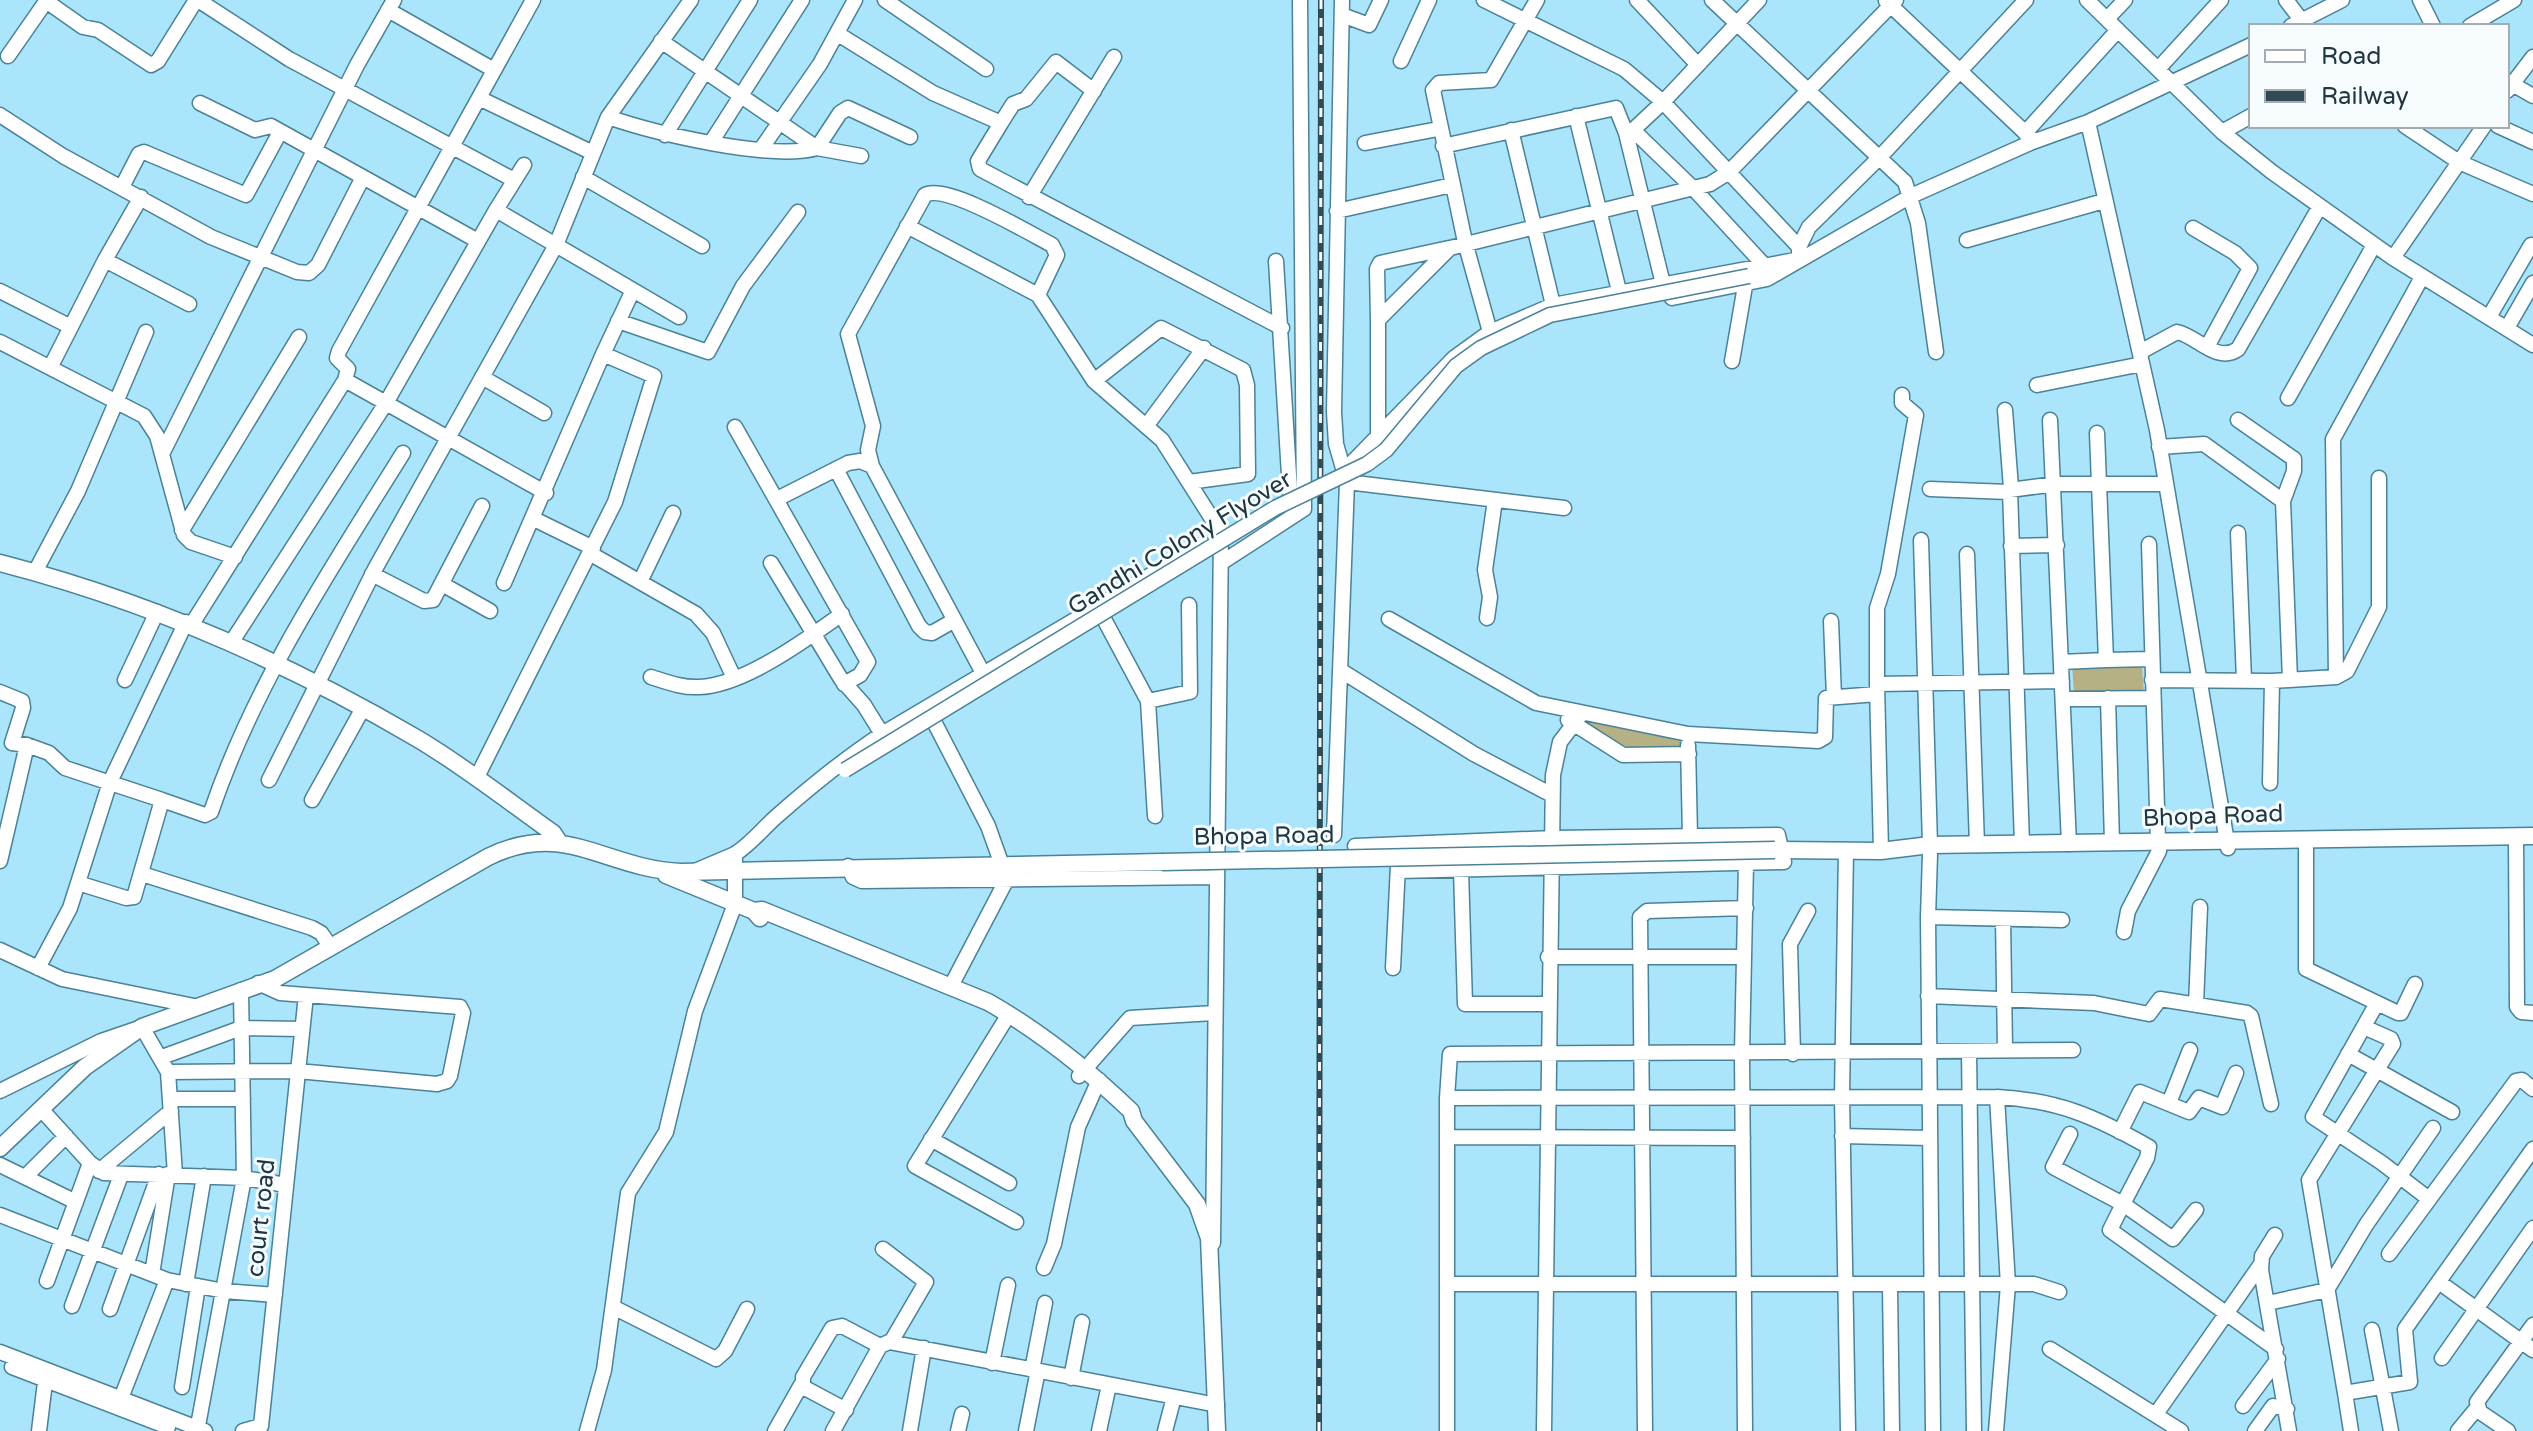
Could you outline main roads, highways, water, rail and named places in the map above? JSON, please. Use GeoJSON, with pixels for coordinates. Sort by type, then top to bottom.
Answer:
{"type":"FeatureCollection","features":[{"type":"Feature","properties":{"kind":"main road"},"geometry":{"type":"LineString","coordinates":[[0,563],[189,623],[231,643],[417,739],[477,777],[556,837]]}},
{"type":"Feature","properties":{"kind":"main road"},"geometry":{"type":"LineString","coordinates":[[516,841],[519,809]]}},
{"type":"Feature","properties":{"kind":"main road"},"geometry":{"type":"LineString","coordinates":[[261,982],[484,850],[516,841],[556,837]]}},
{"type":"Feature","properties":{"kind":"main road","name":"Bhopa Road"},"geometry":{"type":"LineString","coordinates":[[556,837],[586,841],[654,870],[694,871],[736,861],[1005,871],[1162,862],[1888,850],[1903,846],[1930,849],[2525,842]]}},
{"type":"Feature","properties":{"kind":"main road"},"geometry":{"type":"LineString","coordinates":[[0,1147],[85,1067],[142,1027],[300,967],[516,841]]}},
{"type":"Feature","properties":{"kind":"main road","name":"Bhopa Road"},"geometry":{"type":"LineString","coordinates":[[1930,849],[2112,842],[2159,846]]}},
{"type":"Feature","properties":{"kind":"main road","name":"Bhopa Road"},"geometry":{"type":"LineString","coordinates":[[2228,844],[2306,846],[2525,842]]}},
{"type":"Feature","properties":{"kind":"main road"},"geometry":{"type":"LineString","coordinates":[[654,870],[951,986],[1007,1018],[1089,1079],[1124,1118],[1134,1121],[1197,1204],[1213,1255],[1217,1431]]}},
{"type":"Feature","properties":{"kind":"main road"},"geometry":{"type":"LineString","coordinates":[[754,911],[757,917],[1007,1018]]}},
{"type":"Feature","properties":{"kind":"railway"},"geometry":{"type":"LineString","coordinates":[[1319,1431],[1321,0]]}}]}
